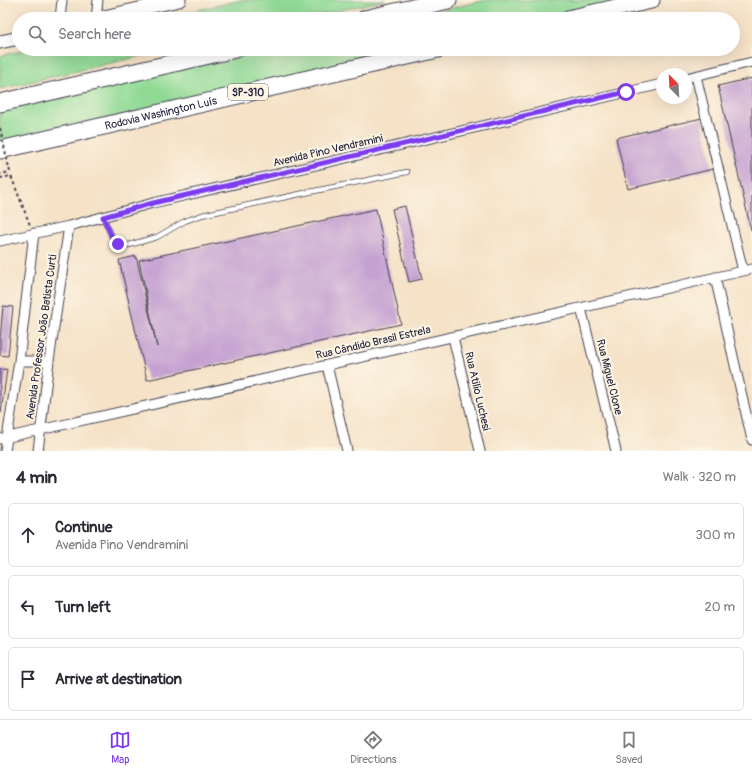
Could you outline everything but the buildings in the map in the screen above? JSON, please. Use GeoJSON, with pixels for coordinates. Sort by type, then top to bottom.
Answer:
{"type":"FeatureCollection","features":[{"type":"Feature","properties":{"kind":"highway"},"geometry":{"type":"LineString","coordinates":[[396,12],[448,0]]}},
{"type":"Feature","properties":{"kind":"highway"},"geometry":{"type":"LineString","coordinates":[[599,12],[651,0]]}},
{"type":"Feature","properties":{"kind":"highway"},"geometry":{"type":"LineString","coordinates":[[0,103],[205,56]]}},
{"type":"Feature","properties":{"kind":"highway","name":"Rodovia Washington Luís"},"geometry":{"type":"LineString","coordinates":[[0,150],[407,56]]}},
{"type":"Feature","properties":{"kind":"highway"},"geometry":{"type":"LineString","coordinates":[[0,156],[58,136]]}},
{"type":"Feature","properties":{"kind":"main road"},"geometry":{"type":"LineString","coordinates":[[127,12],[179,0]]}},
{"type":"Feature","properties":{"kind":"main road"},"geometry":{"type":"LineString","coordinates":[[0,42],[12,39]]}},
{"type":"Feature","properties":{"kind":"street"},"geometry":{"type":"LineString","coordinates":[[61,12],[62,0]]}},
{"type":"Feature","properties":{"kind":"street"},"geometry":{"type":"LineString","coordinates":[[97,12],[98,0]]}},
{"type":"Feature","properties":{"kind":"street"},"geometry":{"type":"LineString","coordinates":[[692,77],[752,62]]}},
{"type":"Feature","properties":{"kind":"street"},"geometry":{"type":"LineString","coordinates":[[696,76],[748,270]]}},
{"type":"Feature","properties":{"kind":"street","name":"Avenida Pino Vendramini"},"geometry":{"type":"LineString","coordinates":[[0,241],[69,226],[153,203],[656,85]]}},
{"type":"Feature","properties":{"kind":"street","name":"Avenida Professor João Batista Curti"},"geometry":{"type":"LineString","coordinates":[[38,451],[49,361],[69,226]]}},
{"type":"Feature","properties":{"kind":"street","name":"Avenida Professor João Batista Curti"},"geometry":{"type":"LineString","coordinates":[[5,451],[3,438],[19,361],[34,233]]}},
{"type":"Feature","properties":{"kind":"street","name":"Rua Cândido Brasil Estrela"},"geometry":{"type":"LineString","coordinates":[[3,438],[748,270]]}},
{"type":"Feature","properties":{"kind":"street"},"geometry":{"type":"LineString","coordinates":[[715,277],[752,440]]}},
{"type":"Feature","properties":{"kind":"street","name":"Rua Miguel Clone"},"geometry":{"type":"LineString","coordinates":[[581,308],[616,451]]}},
{"type":"Feature","properties":{"kind":"street","name":"Rua Atilio Luchesi"},"geometry":{"type":"LineString","coordinates":[[452,337],[480,451]]}},
{"type":"Feature","properties":{"kind":"street"},"geometry":{"type":"LineString","coordinates":[[19,361],[49,361]]}},
{"type":"Feature","properties":{"kind":"street"},"geometry":{"type":"LineString","coordinates":[[328,365],[347,451]]}},
{"type":"Feature","properties":{"kind":"lane"},"geometry":{"type":"LineString","coordinates":[[103,217],[113,239],[118,244],[129,245],[157,238],[184,222],[202,215],[407,172]]}},
{"type":"Feature","properties":{"kind":"path"},"geometry":{"type":"LineString","coordinates":[[0,128],[10,172],[0,174]]}},
{"type":"Feature","properties":{"kind":"path"},"geometry":{"type":"LineString","coordinates":[[0,178],[12,176],[34,233]]}},
{"type":"Feature","properties":{"kind":"green space"},"geometry":{"type":"Polygon","coordinates":[[[241,0],[385,0],[333,12],[189,12],[241,0]]]}},
{"type":"Feature","properties":{"kind":"green space"},"geometry":{"type":"Polygon","coordinates":[[[486,0],[629,0],[577,12],[434,12],[486,0]]]}},
{"type":"Feature","properties":{"kind":"green space"},"geometry":{"type":"Polygon","coordinates":[[[12,53],[12,56],[141,56],[0,89],[0,56],[12,53]]]}},
{"type":"Feature","properties":{"kind":"green space"},"geometry":{"type":"Polygon","coordinates":[[[239,56],[384,56],[0,143],[0,111],[239,56]]]}},
{"type":"Feature","properties":{"kind":"route"},"geometry":{"type":"LineString","coordinates":[[118,244],[113,239],[103,217],[153,203],[626,92]]}}]}
